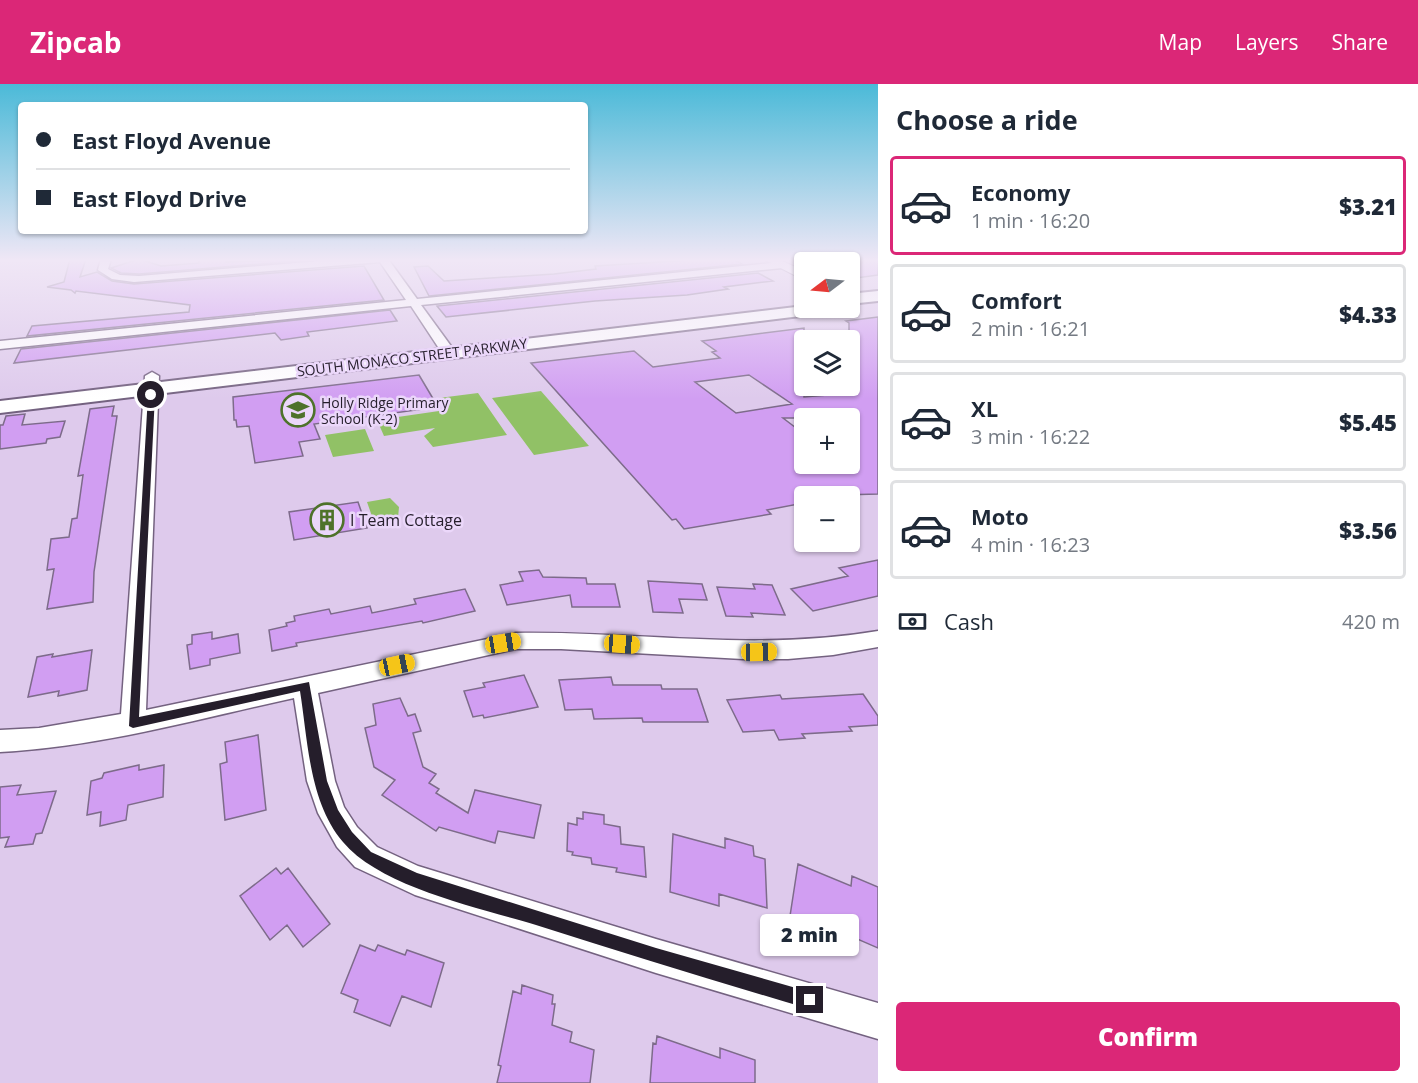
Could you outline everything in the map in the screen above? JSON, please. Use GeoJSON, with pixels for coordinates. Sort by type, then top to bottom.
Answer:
{"type":"FeatureCollection","features":[{"type":"Feature","properties":{"kind":"main road","name":"SOUTH MONACO STREET PARKWAY"},"geometry":{"type":"LineString","coordinates":[[0,406],[152,382],[768,306]]}},
{"type":"Feature","properties":{"kind":"main road","name":"SOUTH MONACO STREET PARKWAY"},"geometry":{"type":"LineString","coordinates":[[446,347],[794,311]]}},
{"type":"Feature","properties":{"kind":"main road","name":"SOUTH MONACO STREET PARKWAY"},"geometry":{"type":"LineString","coordinates":[[0,394],[152,382]]}},
{"type":"Feature","properties":{"kind":"street"},"geometry":{"type":"LineString","coordinates":[[0,345],[388,306]]}},
{"type":"Feature","properties":{"kind":"street"},"geometry":{"type":"LineString","coordinates":[[416,306],[446,347]]}},
{"type":"Feature","properties":{"kind":"street"},"geometry":{"type":"LineString","coordinates":[[133,723],[152,382]]}},
{"type":"Feature","properties":{"kind":"street"},"geometry":{"type":"LineString","coordinates":[[0,741],[39,739],[133,723],[516,641],[578,641],[759,652],[846,646],[878,639]]}},
{"type":"Feature","properties":{"kind":"street"},"geometry":{"type":"LineString","coordinates":[[304,686],[321,781],[332,813],[347,837],[366,857],[415,880],[656,956],[878,1021]]}},
{"type":"Feature","properties":{"kind":"green space"},"geometry":{"type":"Polygon","coordinates":[[[541,391],[589,446],[534,455],[492,398],[541,391]]]}},
{"type":"Feature","properties":{"kind":"green space"},"geometry":{"type":"Polygon","coordinates":[[[478,393],[507,435],[433,447],[424,436],[435,428],[384,436],[377,420],[446,410],[439,398],[478,393]]]}},
{"type":"Feature","properties":{"kind":"green space"},"geometry":{"type":"Polygon","coordinates":[[[365,429],[374,451],[333,457],[325,435],[365,429]]]}},
{"type":"Feature","properties":{"kind":"green space"},"geometry":{"type":"Polygon","coordinates":[[[390,498],[399,507],[398,518],[374,522],[367,502],[390,498]]]}},
{"type":"Feature","properties":{"kind":"building"},"geometry":{"type":"Polygon","coordinates":[[[190,306],[328,306],[27,336],[32,326],[189,312],[190,306]]]}},
{"type":"Feature","properties":{"kind":"building"},"geometry":{"type":"Polygon","coordinates":[[[437,306],[441,306],[552,306],[446,317],[437,306]]]}},
{"type":"Feature","properties":{"kind":"building"},"geometry":{"type":"Polygon","coordinates":[[[390,310],[397,321],[307,332],[309,336],[281,340],[275,333],[14,363],[21,349],[390,310]]]}},
{"type":"Feature","properties":{"kind":"building"},"geometry":{"type":"Polygon","coordinates":[[[878,317],[878,494],[860,494],[860,486],[794,486],[794,505],[767,510],[771,514],[684,529],[676,519],[672,520],[531,363],[634,351],[653,367],[720,358],[712,352],[716,351],[702,341],[804,328],[804,330],[794,330],[794,396],[860,396],[860,330],[849,330],[849,323],[846,321],[878,317]],[[749,375],[695,382],[736,413],[792,404],[749,375]]]}},
{"type":"Feature","properties":{"kind":"building"},"geometry":{"type":"Polygon","coordinates":[[[419,375],[438,407],[314,424],[320,439],[299,442],[303,456],[255,463],[249,426],[237,427],[236,420],[234,420],[233,397],[419,375]]]}},
{"type":"Feature","properties":{"kind":"building"},"geometry":{"type":"Polygon","coordinates":[[[114,406],[112,416],[117,416],[94,572],[93,602],[47,609],[54,569],[47,570],[51,539],[69,537],[72,519],[77,518],[83,475],[78,476],[90,409],[114,406]]]}},
{"type":"Feature","properties":{"kind":"building"},"geometry":{"type":"Polygon","coordinates":[[[25,414],[22,425],[65,421],[60,437],[47,439],[46,443],[0,449],[0,425],[3,425],[6,416],[25,414]]]}},
{"type":"Feature","properties":{"kind":"building","name":"I Team Cottage"},"geometry":{"type":"Polygon","coordinates":[[[358,502],[367,528],[294,540],[289,512],[358,502]]]}},
{"type":"Feature","properties":{"kind":"building"},"geometry":{"type":"Polygon","coordinates":[[[878,560],[878,596],[813,611],[791,589],[848,576],[839,568],[878,560]]]}},
{"type":"Feature","properties":{"kind":"building"},"geometry":{"type":"Polygon","coordinates":[[[539,570],[543,577],[586,578],[587,584],[615,584],[620,607],[572,607],[570,595],[507,605],[500,585],[523,581],[519,572],[539,570]]]}},
{"type":"Feature","properties":{"kind":"building"},"geometry":{"type":"Polygon","coordinates":[[[648,581],[702,584],[707,600],[679,599],[683,613],[653,612],[648,581]]]}},
{"type":"Feature","properties":{"kind":"building"},"geometry":{"type":"Polygon","coordinates":[[[753,584],[772,585],[785,615],[751,613],[753,617],[726,616],[717,587],[755,589],[753,584]]]}},
{"type":"Feature","properties":{"kind":"building"},"geometry":{"type":"Polygon","coordinates":[[[465,589],[475,611],[423,623],[422,621],[296,643],[297,646],[272,651],[269,630],[287,626],[286,623],[295,621],[294,616],[329,609],[331,614],[370,606],[372,613],[416,604],[414,599],[465,589]]]}},
{"type":"Feature","properties":{"kind":"building"},"geometry":{"type":"Polygon","coordinates":[[[212,632],[212,639],[238,634],[240,653],[210,659],[210,665],[190,669],[187,645],[192,644],[192,635],[212,632]]]}},
{"type":"Feature","properties":{"kind":"building"},"geometry":{"type":"Polygon","coordinates":[[[92,650],[87,690],[58,696],[59,691],[28,697],[37,657],[53,654],[52,657],[92,650]]]}},
{"type":"Feature","properties":{"kind":"building"},"geometry":{"type":"Polygon","coordinates":[[[524,675],[538,707],[484,718],[483,715],[473,717],[464,691],[485,687],[483,683],[524,675]]]}},
{"type":"Feature","properties":{"kind":"building"},"geometry":{"type":"Polygon","coordinates":[[[611,677],[613,685],[661,685],[662,689],[697,689],[708,722],[643,722],[642,718],[594,719],[592,709],[565,710],[559,680],[611,677]]]}},
{"type":"Feature","properties":{"kind":"building"},"geometry":{"type":"Polygon","coordinates":[[[863,694],[878,716],[878,725],[849,727],[852,731],[802,734],[805,738],[779,740],[774,730],[743,732],[727,700],[780,695],[782,699],[863,694]]]}},
{"type":"Feature","properties":{"kind":"building"},"geometry":{"type":"Polygon","coordinates":[[[400,698],[408,716],[415,714],[421,731],[413,733],[423,767],[436,774],[429,783],[439,789],[436,793],[468,813],[475,790],[541,805],[534,838],[498,831],[495,843],[439,827],[436,831],[382,795],[395,780],[374,767],[365,728],[376,725],[373,704],[400,698]]]}},
{"type":"Feature","properties":{"kind":"building"},"geometry":{"type":"Polygon","coordinates":[[[258,735],[266,810],[225,820],[220,764],[227,762],[225,742],[258,735]]]}},
{"type":"Feature","properties":{"kind":"building"},"geometry":{"type":"Polygon","coordinates":[[[139,765],[139,770],[164,765],[163,797],[128,805],[126,820],[100,826],[101,812],[87,815],[91,781],[102,778],[104,773],[139,765]]]}},
{"type":"Feature","properties":{"kind":"building"},"geometry":{"type":"Polygon","coordinates":[[[21,785],[17,795],[56,791],[42,833],[36,834],[33,844],[5,847],[9,837],[0,838],[0,787],[21,785]]]}},
{"type":"Feature","properties":{"kind":"building"},"geometry":{"type":"Polygon","coordinates":[[[583,812],[604,815],[604,824],[620,827],[621,844],[644,847],[646,877],[616,872],[617,868],[592,864],[591,858],[572,855],[573,852],[567,851],[568,823],[577,825],[577,818],[583,819],[583,812]]]}},
{"type":"Feature","properties":{"kind":"building"},"geometry":{"type":"Polygon","coordinates":[[[673,834],[725,848],[725,838],[753,846],[754,856],[765,859],[767,908],[719,894],[719,906],[670,892],[673,834]]]}},
{"type":"Feature","properties":{"kind":"building"},"geometry":{"type":"Polygon","coordinates":[[[798,864],[851,886],[852,876],[878,887],[878,948],[823,924],[822,930],[790,916],[798,864]]]}},
{"type":"Feature","properties":{"kind":"building"},"geometry":{"type":"Polygon","coordinates":[[[276,868],[281,874],[288,868],[330,924],[303,947],[287,925],[270,940],[240,896],[276,868]]]}},
{"type":"Feature","properties":{"kind":"building"},"geometry":{"type":"Polygon","coordinates":[[[360,945],[375,951],[378,945],[405,955],[407,950],[444,963],[431,1007],[402,996],[390,1026],[354,1012],[358,1000],[341,993],[360,945]]]}},
{"type":"Feature","properties":{"kind":"building"},"geometry":{"type":"Polygon","coordinates":[[[522,985],[553,995],[552,1004],[555,1004],[552,1025],[572,1032],[570,1042],[594,1050],[590,1083],[497,1083],[501,1066],[498,1065],[513,991],[521,994],[522,985]]]}},
{"type":"Feature","properties":{"kind":"building"},"geometry":{"type":"Polygon","coordinates":[[[657,1036],[720,1058],[720,1048],[755,1060],[755,1083],[650,1083],[653,1043],[656,1044],[657,1036]]]}},
{"type":"Feature","properties":{"kind":"place","name":"Holly Ridge Primary School (K-2)"},"geometry":{"type":"Point","coordinates":[298,410]}},
{"type":"Feature","properties":{"kind":"place","name":"I Team Cottage"},"geometry":{"type":"Point","coordinates":[327,520]}},
{"type":"Feature","properties":{"kind":"route"},"geometry":{"type":"LineString","coordinates":[[151,395],[147,434],[133,723],[304,686],[321,781],[332,813],[347,837],[366,857],[415,880],[656,956],[810,1000]]}}]}
